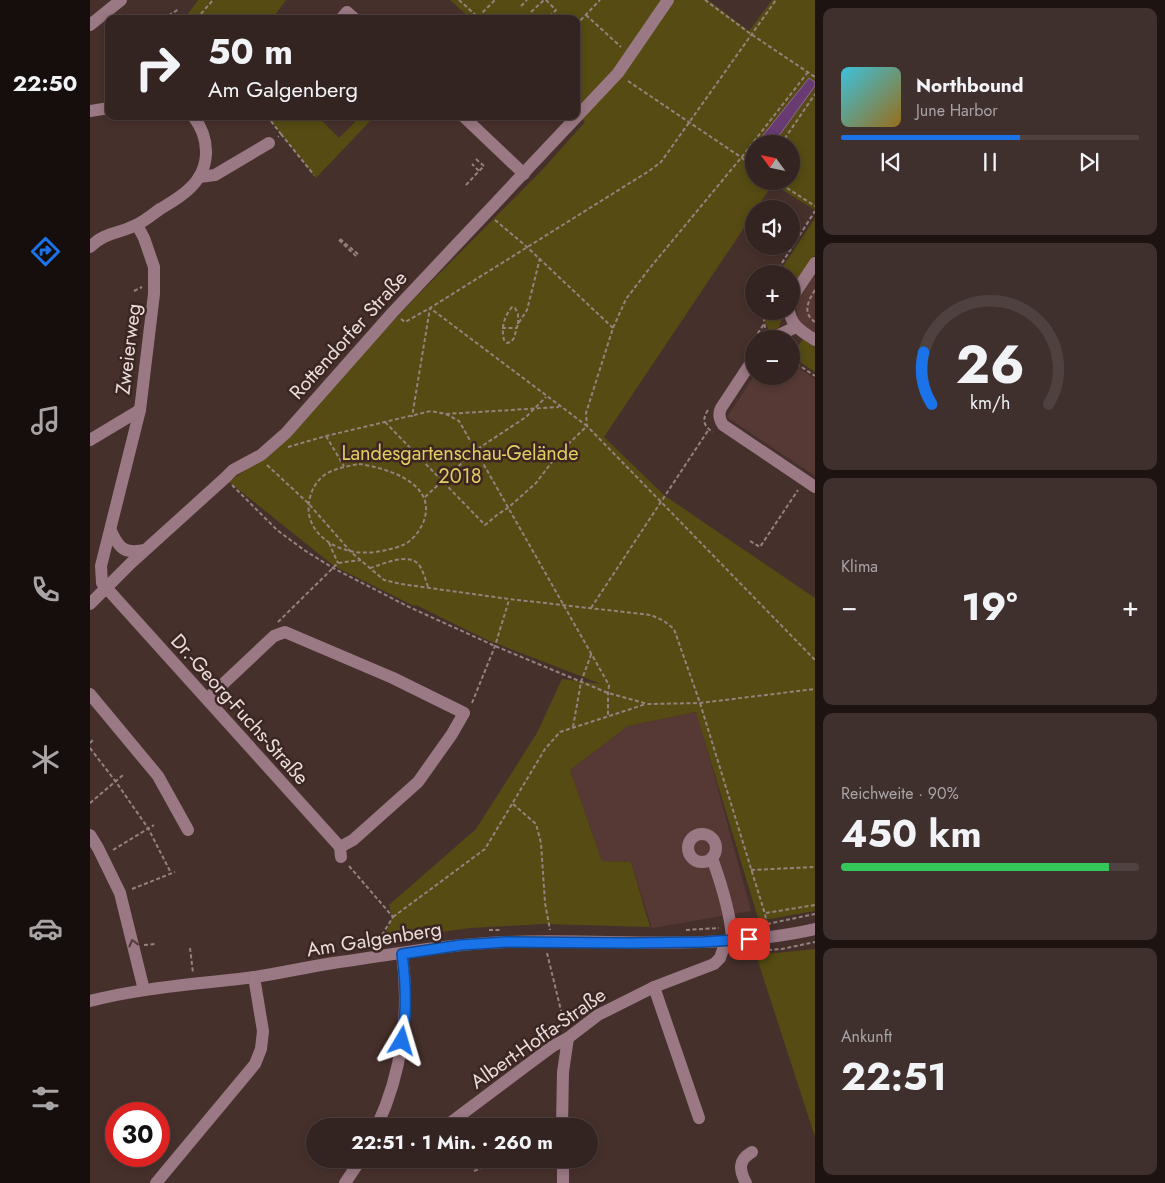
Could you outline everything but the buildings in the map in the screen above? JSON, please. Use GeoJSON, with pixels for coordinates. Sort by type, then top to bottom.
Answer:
{"type":"FeatureCollection","features":[{"type":"Feature","properties":{"kind":"street"},"geometry":{"type":"LineString","coordinates":[[90,25],[121,0]]}},
{"type":"Feature","properties":{"kind":"street","name":"Rottendorfer Straße"},"geometry":{"type":"LineString","coordinates":[[580,114],[618,73],[668,0]]}},
{"type":"Feature","properties":{"kind":"street"},"geometry":{"type":"LineString","coordinates":[[90,111],[105,109]]}},
{"type":"Feature","properties":{"kind":"street"},"geometry":{"type":"LineString","coordinates":[[90,247],[99,238],[137,225],[189,189],[199,177],[206,159],[207,143],[201,126],[196,120]]}},
{"type":"Feature","properties":{"kind":"street"},"geometry":{"type":"LineString","coordinates":[[466,120],[524,174]]}},
{"type":"Feature","properties":{"kind":"street","name":"Rottendorfer Straße"},"geometry":{"type":"LineString","coordinates":[[90,604],[233,470],[261,455],[286,433],[314,399],[393,312],[574,120]]}},
{"type":"Feature","properties":{"kind":"street"},"geometry":{"type":"LineString","coordinates":[[199,177],[215,175],[269,142]]}},
{"type":"Feature","properties":{"kind":"street","name":"Zweierweg"},"geometry":{"type":"LineString","coordinates":[[105,588],[102,583],[101,566],[140,410],[154,294],[154,267],[144,238],[137,225]]}},
{"type":"Feature","properties":{"kind":"street"},"geometry":{"type":"LineString","coordinates":[[800,286],[815,264]]}},
{"type":"Feature","properties":{"kind":"street"},"geometry":{"type":"LineString","coordinates":[[791,320],[796,328],[815,340]]}},
{"type":"Feature","properties":{"kind":"street"},"geometry":{"type":"LineString","coordinates":[[791,330],[796,328]]}},
{"type":"Feature","properties":{"kind":"street"},"geometry":{"type":"LineString","coordinates":[[745,372],[721,408],[719,413],[720,421],[723,425],[810,483]]}},
{"type":"Feature","properties":{"kind":"street"},"geometry":{"type":"LineString","coordinates":[[90,440],[140,410]]}},
{"type":"Feature","properties":{"kind":"street"},"geometry":{"type":"LineString","coordinates":[[111,531],[120,547],[128,552],[146,550]]}},
{"type":"Feature","properties":{"kind":"street","name":"Dr.-Georg-Fuchs-Straße"},"geometry":{"type":"LineString","coordinates":[[105,588],[207,699],[341,852]]}},
{"type":"Feature","properties":{"kind":"street"},"geometry":{"type":"LineString","coordinates":[[207,699],[274,636],[285,632],[393,678],[464,713],[452,734],[418,782],[341,852]]}},
{"type":"Feature","properties":{"kind":"street"},"geometry":{"type":"LineString","coordinates":[[90,694],[158,776],[188,830]]}},
{"type":"Feature","properties":{"kind":"street"},"geometry":{"type":"LineString","coordinates":[[90,835],[120,893],[144,990]]}},
{"type":"Feature","properties":{"kind":"street"},"geometry":{"type":"LineString","coordinates":[[712,858],[732,927],[729,940]]}},
{"type":"Feature","properties":{"kind":"street","name":"Am Galgenberg"},"geometry":{"type":"LineString","coordinates":[[90,1001],[195,982],[254,977],[332,963],[461,945],[544,942],[703,942],[800,933],[815,929]]}},
{"type":"Feature","properties":{"kind":"street","name":"Albert-Hoffa-Straße"},"geometry":{"type":"LineString","coordinates":[[457,1118],[598,1015],[654,987],[714,964],[720,958],[729,940]]}},
{"type":"Feature","properties":{"kind":"street"},"geometry":{"type":"LineString","coordinates":[[380,1118],[396,1069],[404,1027],[406,982],[402,954]]}},
{"type":"Feature","properties":{"kind":"street"},"geometry":{"type":"LineString","coordinates":[[156,1183],[255,1064],[261,1049],[263,1031],[254,977]]}},
{"type":"Feature","properties":{"kind":"street"},"geometry":{"type":"LineString","coordinates":[[654,987],[699,1118]]}},
{"type":"Feature","properties":{"kind":"street"},"geometry":{"type":"LineString","coordinates":[[562,1118],[563,1072],[568,1038]]}},
{"type":"Feature","properties":{"kind":"street"},"geometry":{"type":"LineString","coordinates":[[746,1183],[741,1170],[741,1164],[743,1159],[752,1152]]}},
{"type":"Feature","properties":{"kind":"street"},"geometry":{"type":"LineString","coordinates":[[345,1183],[355,1168]]}},
{"type":"Feature","properties":{"kind":"street"},"geometry":{"type":"LineString","coordinates":[[562,1168],[562,1183]]}},
{"type":"Feature","properties":{"kind":"path"},"geometry":{"type":"LineString","coordinates":[[200,15],[213,0]]}},
{"type":"Feature","properties":{"kind":"path"},"geometry":{"type":"LineString","coordinates":[[459,0],[476,15]]}},
{"type":"Feature","properties":{"kind":"path"},"geometry":{"type":"LineString","coordinates":[[482,15],[495,0]]}},
{"type":"Feature","properties":{"kind":"path"},"geometry":{"type":"LineString","coordinates":[[521,6],[526,0]]}},
{"type":"Feature","properties":{"kind":"path"},"geometry":{"type":"LineString","coordinates":[[532,12],[545,0],[556,10],[551,15]]}},
{"type":"Feature","properties":{"kind":"path"},"geometry":{"type":"LineString","coordinates":[[580,21],[600,0]]}},
{"type":"Feature","properties":{"kind":"path"},"geometry":{"type":"LineString","coordinates":[[705,0],[815,77]]}},
{"type":"Feature","properties":{"kind":"path"},"geometry":{"type":"LineString","coordinates":[[393,312],[405,322],[528,247],[661,162],[776,0]]}},
{"type":"Feature","properties":{"kind":"path"},"geometry":{"type":"LineString","coordinates":[[169,15],[179,9]]}},
{"type":"Feature","properties":{"kind":"path"},"geometry":{"type":"LineString","coordinates":[[586,15],[618,45],[632,54]]}},
{"type":"Feature","properties":{"kind":"path"},"geometry":{"type":"LineString","coordinates":[[587,426],[586,413],[613,328],[626,299],[741,158],[808,72]]}},
{"type":"Feature","properties":{"kind":"path"},"geometry":{"type":"LineString","coordinates":[[618,73],[745,160]]}},
{"type":"Feature","properties":{"kind":"path"},"geometry":{"type":"LineString","coordinates":[[787,135],[815,94]]}},
{"type":"Feature","properties":{"kind":"path"},"geometry":{"type":"LineString","coordinates":[[270,120],[314,176]]}},
{"type":"Feature","properties":{"kind":"path"},"geometry":{"type":"LineString","coordinates":[[269,142],[281,134]]}},
{"type":"Feature","properties":{"kind":"path"},"geometry":{"type":"LineString","coordinates":[[466,185],[484,166],[476,159]]}},
{"type":"Feature","properties":{"kind":"path"},"geometry":{"type":"LineString","coordinates":[[472,164],[479,171]]}},
{"type":"Feature","properties":{"kind":"path"},"geometry":{"type":"LineString","coordinates":[[790,190],[815,206]]}},
{"type":"Feature","properties":{"kind":"path"},"geometry":{"type":"LineString","coordinates":[[781,265],[815,211]]}},
{"type":"Feature","properties":{"kind":"path"},"geometry":{"type":"LineString","coordinates":[[488,213],[540,258],[613,328]]}},
{"type":"Feature","properties":{"kind":"path"},"geometry":{"type":"LineString","coordinates":[[340,240],[358,256]]}},
{"type":"Feature","properties":{"kind":"path"},"geometry":{"type":"LineString","coordinates":[[518,324],[527,310],[540,258]]}},
{"type":"Feature","properties":{"kind":"path"},"geometry":{"type":"LineString","coordinates":[[134,291],[142,287]]}},
{"type":"Feature","properties":{"kind":"path"},"geometry":{"type":"LineString","coordinates":[[815,290],[808,301],[806,311],[811,320],[815,322]]}},
{"type":"Feature","properties":{"kind":"path"},"geometry":{"type":"LineString","coordinates":[[512,307],[515,308],[518,314],[518,324],[514,338],[507,343],[504,340],[502,328],[512,307]]}},
{"type":"Feature","properties":{"kind":"path"},"geometry":{"type":"LineString","coordinates":[[430,308],[587,426],[815,660]]}},
{"type":"Feature","properties":{"kind":"path"},"geometry":{"type":"LineString","coordinates":[[412,417],[430,308]]}},
{"type":"Feature","properties":{"kind":"path"},"geometry":{"type":"LineString","coordinates":[[764,320],[767,330]]}},
{"type":"Feature","properties":{"kind":"path"},"geometry":{"type":"LineString","coordinates":[[760,330],[764,323]]}},
{"type":"Feature","properties":{"kind":"path"},"geometry":{"type":"LineString","coordinates":[[502,328],[517,328]]}},
{"type":"Feature","properties":{"kind":"path"},"geometry":{"type":"LineString","coordinates":[[800,366],[815,376]]}},
{"type":"Feature","properties":{"kind":"path"},"geometry":{"type":"LineString","coordinates":[[424,498],[476,450],[526,417],[546,397]]}},
{"type":"Feature","properties":{"kind":"path"},"geometry":{"type":"LineString","coordinates":[[289,447],[326,436],[431,411],[446,414],[560,407]]}},
{"type":"Feature","properties":{"kind":"path"},"geometry":{"type":"LineString","coordinates":[[446,414],[459,421],[592,652],[609,685],[608,716]]}},
{"type":"Feature","properties":{"kind":"path"},"geometry":{"type":"LineString","coordinates":[[591,608],[708,429],[720,421]]}},
{"type":"Feature","properties":{"kind":"path"},"geometry":{"type":"LineString","coordinates":[[385,422],[485,525],[536,483],[558,454],[587,426]]}},
{"type":"Feature","properties":{"kind":"path"},"geometry":{"type":"LineString","coordinates":[[326,436],[344,467]]}},
{"type":"Feature","properties":{"kind":"path"},"geometry":{"type":"LineString","coordinates":[[261,455],[267,465],[308,503],[351,552],[384,580],[509,599],[651,615],[664,621],[674,629],[700,703],[765,914],[766,924]]}},
{"type":"Feature","properties":{"kind":"path"},"geometry":{"type":"LineString","coordinates":[[359,464],[378,467],[397,474],[412,483],[424,498],[426,516],[419,532],[405,544],[388,550],[351,552],[330,543],[315,531],[309,519],[308,503],[313,487],[325,474],[344,467],[359,464]]}},
{"type":"Feature","properties":{"kind":"path"},"geometry":{"type":"LineString","coordinates":[[225,478],[278,530],[304,550],[333,568],[410,607],[495,646],[608,693],[648,704]]}},
{"type":"Feature","properties":{"kind":"path"},"geometry":{"type":"LineString","coordinates":[[750,541],[760,547],[810,483]]}},
{"type":"Feature","properties":{"kind":"path"},"geometry":{"type":"LineString","coordinates":[[330,543],[338,563]]}},
{"type":"Feature","properties":{"kind":"path"},"geometry":{"type":"LineString","coordinates":[[370,568],[402,559],[409,560],[421,567],[428,588]]}},
{"type":"Feature","properties":{"kind":"path"},"geometry":{"type":"LineString","coordinates":[[274,636],[278,621],[338,563],[361,560]]}},
{"type":"Feature","properties":{"kind":"path"},"geometry":{"type":"LineString","coordinates":[[464,713],[472,703],[495,646],[509,599]]}},
{"type":"Feature","properties":{"kind":"path"},"geometry":{"type":"LineString","coordinates":[[573,728],[581,682],[592,652]]}},
{"type":"Feature","properties":{"kind":"path"},"geometry":{"type":"LineString","coordinates":[[376,945],[393,917],[485,849],[545,748],[560,732],[648,704],[700,703],[815,689]]}},
{"type":"Feature","properties":{"kind":"path"},"geometry":{"type":"LineString","coordinates":[[90,743],[93,740]]}},
{"type":"Feature","properties":{"kind":"path"},"geometry":{"type":"LineString","coordinates":[[90,748],[148,828],[171,873]]}},
{"type":"Feature","properties":{"kind":"path"},"geometry":{"type":"LineString","coordinates":[[90,803],[123,775]]}},
{"type":"Feature","properties":{"kind":"path"},"geometry":{"type":"LineString","coordinates":[[512,804],[536,824],[542,843],[544,903],[550,930]]}},
{"type":"Feature","properties":{"kind":"path"},"geometry":{"type":"LineString","coordinates":[[103,857],[154,824]]}},
{"type":"Feature","properties":{"kind":"path"},"geometry":{"type":"LineString","coordinates":[[341,852],[393,917]]}},
{"type":"Feature","properties":{"kind":"path"},"geometry":{"type":"LineString","coordinates":[[751,870],[815,867]]}},
{"type":"Feature","properties":{"kind":"path"},"geometry":{"type":"LineString","coordinates":[[120,893],[175,872]]}},
{"type":"Feature","properties":{"kind":"path"},"geometry":{"type":"LineString","coordinates":[[765,914],[815,905]]}},
{"type":"Feature","properties":{"kind":"path"},"geometry":{"type":"LineString","coordinates":[[760,924],[815,914]]}},
{"type":"Feature","properties":{"kind":"path"},"geometry":{"type":"LineString","coordinates":[[544,942],[568,1038]]}},
{"type":"Feature","properties":{"kind":"path"},"geometry":{"type":"LineString","coordinates":[[802,945],[815,942]]}},
{"type":"Feature","properties":{"kind":"path"},"geometry":{"type":"LineString","coordinates":[[190,948],[195,982]]}},
{"type":"Feature","properties":{"kind":"path"},"geometry":{"type":"LineString","coordinates":[[474,1171],[482,1168]]}},
{"type":"Feature","properties":{"kind":"shaded area"},"geometry":{"type":"Polygon","coordinates":[[[809,78],[815,82],[815,86],[780,135],[763,135],[809,78]]]}},
{"type":"Feature","properties":{"kind":"shaded area"},"geometry":{"type":"Polygon","coordinates":[[[815,272],[815,335],[798,323],[798,320],[800,320],[800,295],[815,272]]]}},
{"type":"Feature","properties":{"kind":"shaded area"},"geometry":{"type":"Polygon","coordinates":[[[800,369],[815,379],[815,476],[727,417],[748,385],[800,385],[800,369]]]}},
{"type":"Feature","properties":{"kind":"shaded area"},"geometry":{"type":"Polygon","coordinates":[[[697,712],[751,911],[652,928],[631,862],[602,861],[570,770],[628,726],[697,712]]]}},
{"type":"Feature","properties":{"kind":"green space"},"geometry":{"type":"Polygon","coordinates":[[[198,0],[286,0],[275,15],[187,15],[198,0]]]}},
{"type":"Feature","properties":{"kind":"green space","name":"Landesgartenschau-Gelände 2018"},"geometry":{"type":"Polygon","coordinates":[[[450,0],[708,0],[749,31],[772,0],[815,0],[815,210],[783,190],[800,190],[800,135],[745,135],[745,190],[769,190],[762,200],[745,200],[745,226],[604,437],[665,496],[815,598],[815,911],[764,920],[758,918],[696,712],[628,726],[570,770],[602,861],[631,862],[650,927],[544,924],[470,928],[384,940],[392,917],[389,905],[476,829],[537,733],[562,679],[601,684],[485,639],[334,566],[229,482],[273,450],[412,301],[542,170],[585,122],[580,118],[580,15],[467,15],[450,0]]]}},
{"type":"Feature","properties":{"kind":"green space"},"geometry":{"type":"Polygon","coordinates":[[[270,120],[321,120],[339,138],[357,120],[371,120],[316,178],[270,120]]]}},
{"type":"Feature","properties":{"kind":"green space"},"geometry":{"type":"Polygon","coordinates":[[[815,218],[815,255],[800,277],[800,265],[784,265],[791,255],[800,255],[800,241],[815,218]]]}},
{"type":"Feature","properties":{"kind":"green space"},"geometry":{"type":"Polygon","coordinates":[[[781,320],[779,327],[774,330],[769,330],[765,321],[781,320]]]}},
{"type":"Feature","properties":{"kind":"green space"},"geometry":{"type":"Polygon","coordinates":[[[803,339],[815,347],[815,372],[800,362],[800,343],[803,339]]]}},
{"type":"Feature","properties":{"kind":"green space"},"geometry":{"type":"Polygon","coordinates":[[[815,949],[815,1137],[756,955],[815,949]]]}},
{"type":"Feature","properties":{"kind":"route"},"geometry":{"type":"LineString","coordinates":[[402,1041],[406,982],[402,954],[461,945],[506,942],[631,943],[749,939]]}}]}
